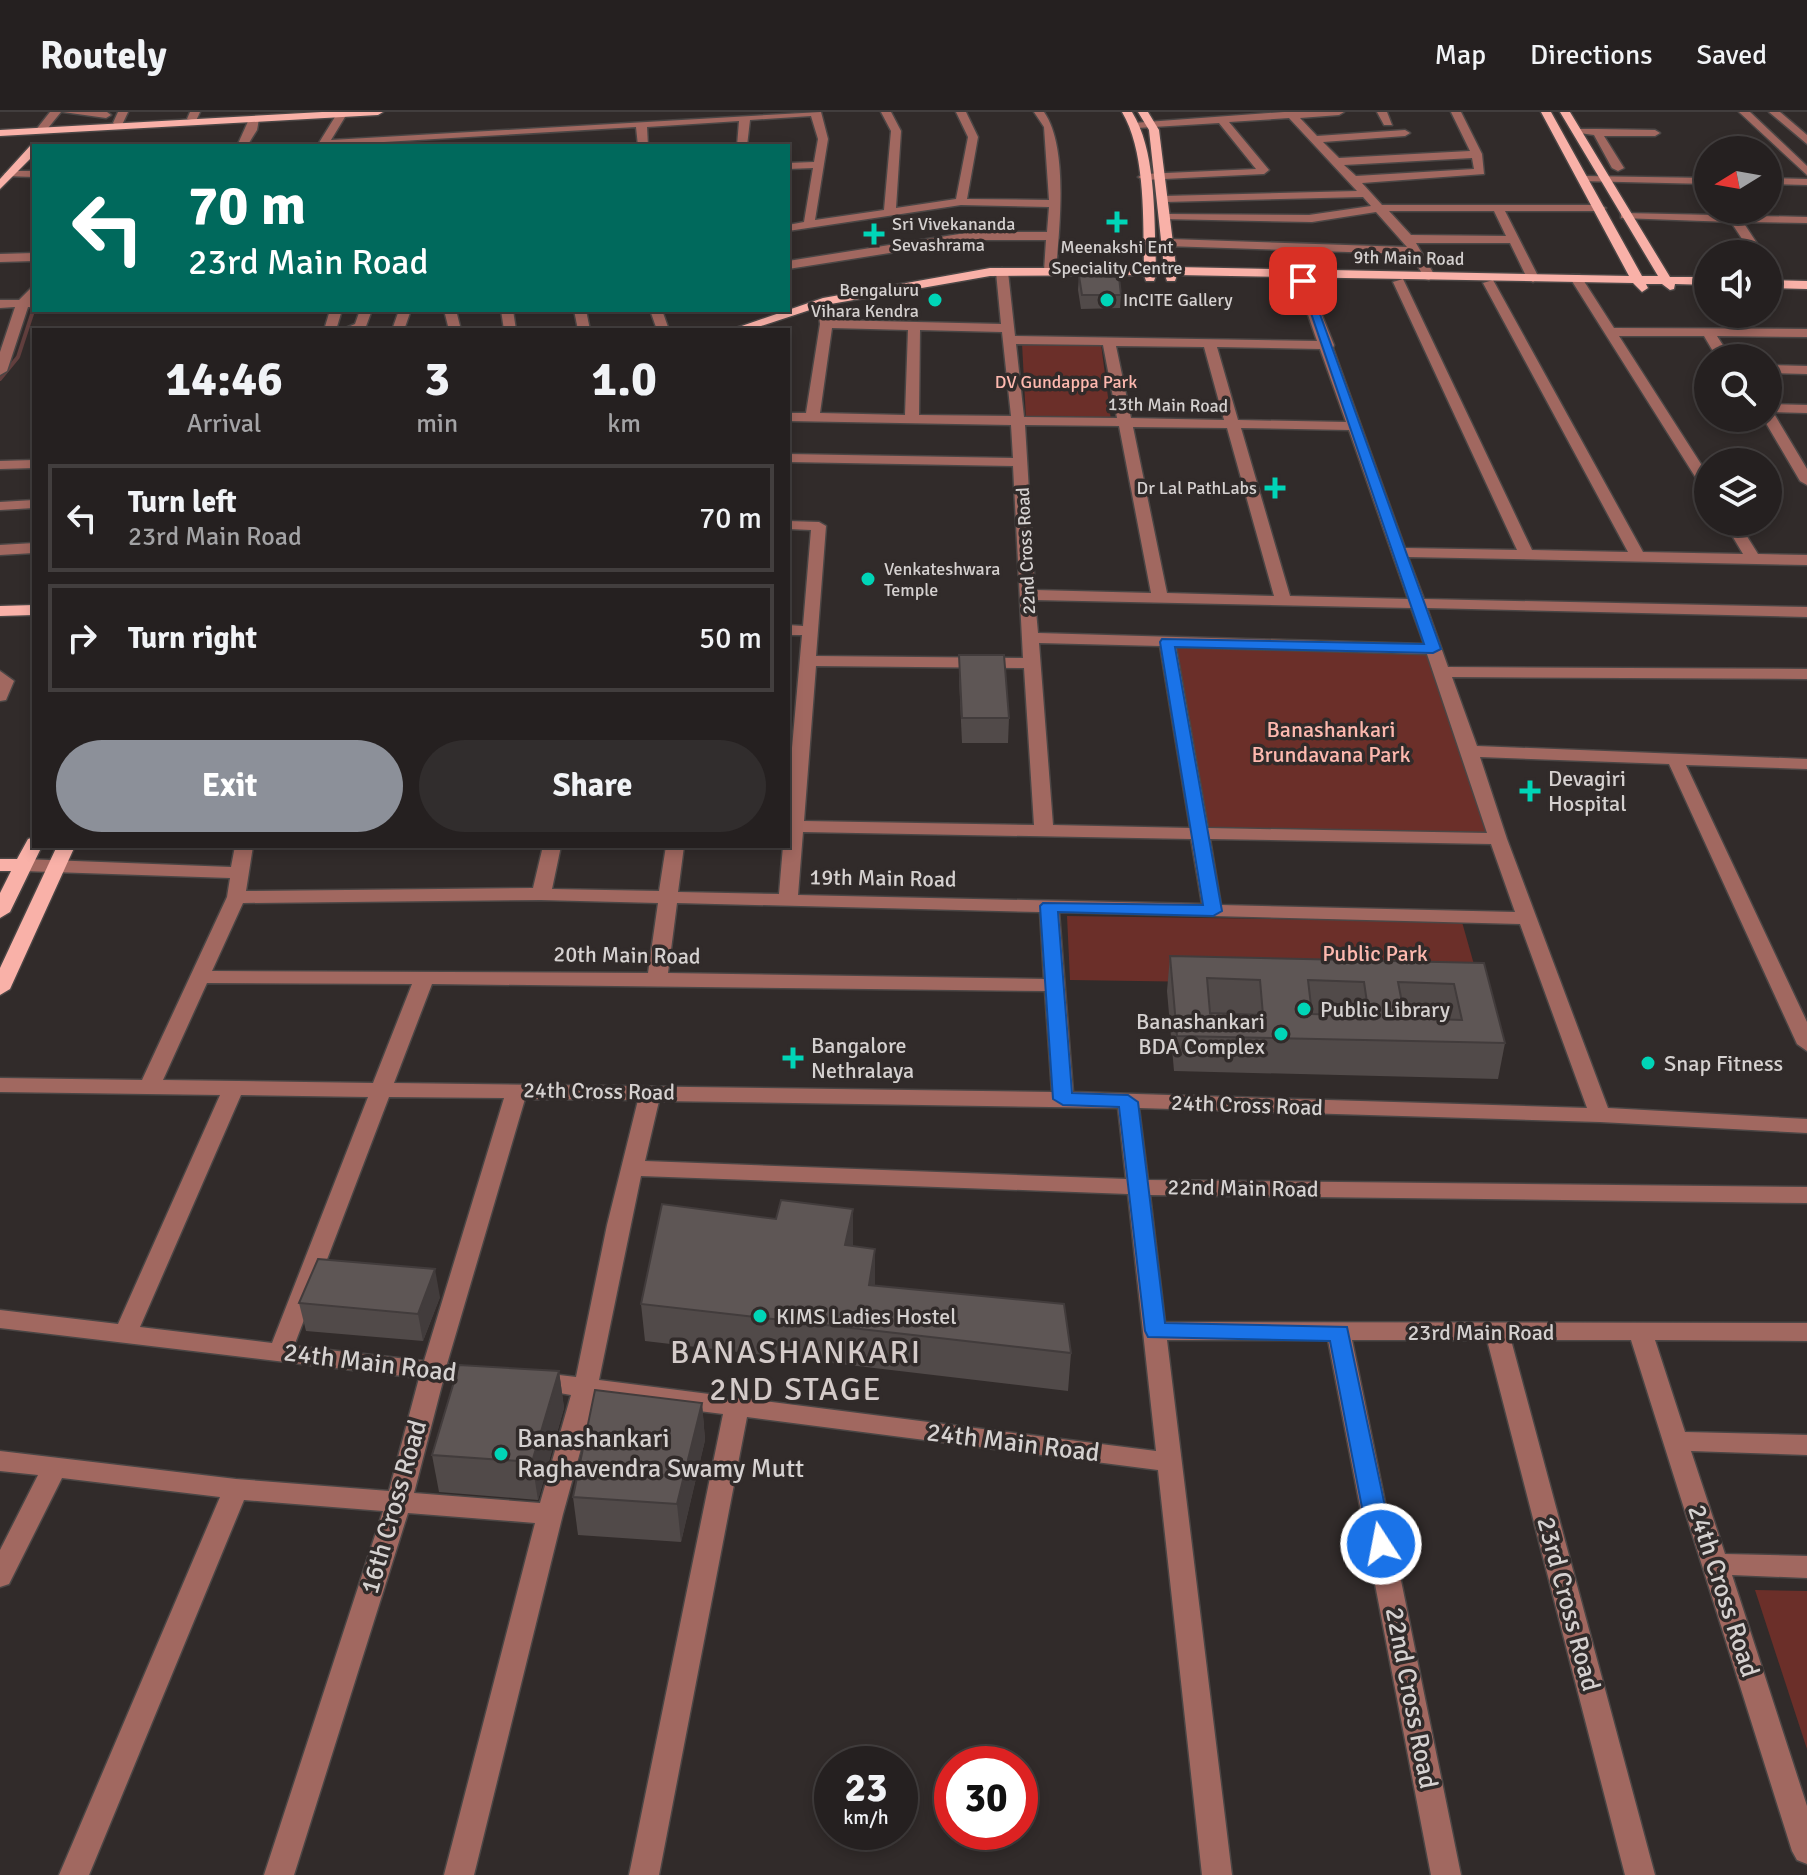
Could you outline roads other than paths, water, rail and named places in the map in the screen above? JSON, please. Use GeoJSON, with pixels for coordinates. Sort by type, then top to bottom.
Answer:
{"type":"FeatureCollection","features":[{"type":"Feature","properties":{"kind":"main road"},"geometry":{"type":"LineString","coordinates":[[47,129],[193,116],[323,112]]}},
{"type":"Feature","properties":{"kind":"main road"},"geometry":{"type":"LineString","coordinates":[[0,131],[378,112]]}},
{"type":"Feature","properties":{"kind":"main road"},"geometry":{"type":"LineString","coordinates":[[1127,112],[1137,125],[1144,177],[1150,275]]}},
{"type":"Feature","properties":{"kind":"main road"},"geometry":{"type":"LineString","coordinates":[[1143,112],[1153,125],[1170,243],[1170,275]]}},
{"type":"Feature","properties":{"kind":"main road"},"geometry":{"type":"LineString","coordinates":[[1546,112],[1641,284]]}},
{"type":"Feature","properties":{"kind":"main road"},"geometry":{"type":"LineString","coordinates":[[1565,112],[1625,216],[1669,284]]}},
{"type":"Feature","properties":{"kind":"main road"},"geometry":{"type":"LineString","coordinates":[[38,144],[47,129]]}},
{"type":"Feature","properties":{"kind":"main road"},"geometry":{"type":"LineString","coordinates":[[0,186],[32,152]]}},
{"type":"Feature","properties":{"kind":"main road","name":"9th Main Road"},"geometry":{"type":"LineString","coordinates":[[1003,275],[1050,271],[1150,275]]}},
{"type":"Feature","properties":{"kind":"main road","name":"9th Main Road"},"geometry":{"type":"LineString","coordinates":[[762,326],[823,302],[966,276],[1429,276],[1578,282]]}},
{"type":"Feature","properties":{"kind":"main road","name":"9th Main Road"},"geometry":{"type":"LineString","coordinates":[[1301,277],[1399,282],[1694,282]]}},
{"type":"Feature","properties":{"kind":"main road","name":"9th Main Road"},"geometry":{"type":"LineString","coordinates":[[1669,284],[1694,287]]}},
{"type":"Feature","properties":{"kind":"main road"},"geometry":{"type":"LineString","coordinates":[[1782,286],[1807,285]]}},
{"type":"Feature","properties":{"kind":"main road"},"geometry":{"type":"LineString","coordinates":[[1782,288],[1807,292]]}},
{"type":"Feature","properties":{"kind":"main road"},"geometry":{"type":"LineString","coordinates":[[0,611],[32,610]]}},
{"type":"Feature","properties":{"kind":"main road"},"geometry":{"type":"LineString","coordinates":[[0,912],[32,847]]}},
{"type":"Feature","properties":{"kind":"main road"},"geometry":{"type":"LineString","coordinates":[[0,989],[65,848]]}},
{"type":"Feature","properties":{"kind":"main road"},"geometry":{"type":"LineString","coordinates":[[0,865],[23,865]]}},
{"type":"Feature","properties":{"kind":"street"},"geometry":{"type":"LineString","coordinates":[[47,129],[56,112]]}},
{"type":"Feature","properties":{"kind":"street"},"geometry":{"type":"LineString","coordinates":[[68,112],[106,115]]}},
{"type":"Feature","properties":{"kind":"street"},"geometry":{"type":"LineString","coordinates":[[118,123],[123,112]]}},
{"type":"Feature","properties":{"kind":"street"},"geometry":{"type":"LineString","coordinates":[[338,144],[816,112],[823,139],[809,224]]}},
{"type":"Feature","properties":{"kind":"street"},"geometry":{"type":"LineString","coordinates":[[886,112],[896,131],[890,212]]}},
{"type":"Feature","properties":{"kind":"street"},"geometry":{"type":"LineString","coordinates":[[961,112],[973,137],[961,202]]}},
{"type":"Feature","properties":{"kind":"street"},"geometry":{"type":"LineString","coordinates":[[1039,112],[1049,127],[1055,204],[1050,271]]}},
{"type":"Feature","properties":{"kind":"street"},"geometry":{"type":"LineString","coordinates":[[1137,125],[1339,112]]}},
{"type":"Feature","properties":{"kind":"street"},"geometry":{"type":"LineString","coordinates":[[1353,180],[1480,172],[1477,154],[1456,112]]}},
{"type":"Feature","properties":{"kind":"street"},"geometry":{"type":"LineString","coordinates":[[1744,112],[1807,172]]}},
{"type":"Feature","properties":{"kind":"street"},"geometry":{"type":"LineString","coordinates":[[1774,112],[1804,136]]}},
{"type":"Feature","properties":{"kind":"street"},"geometry":{"type":"LineString","coordinates":[[324,144],[343,113]]}},
{"type":"Feature","properties":{"kind":"street"},"geometry":{"type":"LineString","coordinates":[[1290,114],[1408,239],[1429,276]]}},
{"type":"Feature","properties":{"kind":"street"},"geometry":{"type":"LineString","coordinates":[[742,144],[745,118]]}},
{"type":"Feature","properties":{"kind":"street"},"geometry":{"type":"LineString","coordinates":[[243,144],[252,130],[254,119]]}},
{"type":"Feature","properties":{"kind":"street"},"geometry":{"type":"LineString","coordinates":[[1144,177],[1255,173],[1263,170],[1222,120]]}},
{"type":"Feature","properties":{"kind":"street"},"geometry":{"type":"LineString","coordinates":[[641,124],[643,144]]}},
{"type":"Feature","properties":{"kind":"street"},"geometry":{"type":"LineString","coordinates":[[1576,131],[1655,133]]}},
{"type":"Feature","properties":{"kind":"street"},"geometry":{"type":"LineString","coordinates":[[1597,132],[1618,168]]}},
{"type":"Feature","properties":{"kind":"street"},"geometry":{"type":"LineString","coordinates":[[1314,139],[1405,133]]}},
{"type":"Feature","properties":{"kind":"street"},"geometry":{"type":"LineString","coordinates":[[1766,134],[1804,136]]}},
{"type":"Feature","properties":{"kind":"street"},"geometry":{"type":"LineString","coordinates":[[1334,162],[1477,154]]}},
{"type":"Feature","properties":{"kind":"street"},"geometry":{"type":"LineString","coordinates":[[0,163],[20,163]]}},
{"type":"Feature","properties":{"kind":"street"},"geometry":{"type":"LineString","coordinates":[[790,166],[819,165]]}},
{"type":"Feature","properties":{"kind":"street"},"geometry":{"type":"LineString","coordinates":[[10,174],[32,174]]}},
{"type":"Feature","properties":{"kind":"street"},"geometry":{"type":"LineString","coordinates":[[1584,179],[1694,181]]}},
{"type":"Feature","properties":{"kind":"street"},"geometry":{"type":"LineString","coordinates":[[1782,181],[1807,182]]}},
{"type":"Feature","properties":{"kind":"street"},"geometry":{"type":"LineString","coordinates":[[1164,199],[1367,194]]}},
{"type":"Feature","properties":{"kind":"street"},"geometry":{"type":"LineString","coordinates":[[790,228],[961,202],[1055,204]]}},
{"type":"Feature","properties":{"kind":"street"},"geometry":{"type":"LineString","coordinates":[[1497,207],[1533,278]]}},
{"type":"Feature","properties":{"kind":"street"},"geometry":{"type":"LineString","coordinates":[[1167,217],[1312,219],[1380,208],[1600,208]]}},
{"type":"Feature","properties":{"kind":"street"},"geometry":{"type":"LineString","coordinates":[[1625,216],[1694,218]]}},
{"type":"Feature","properties":{"kind":"street"},"geometry":{"type":"LineString","coordinates":[[1782,220],[1807,220]]}},
{"type":"Feature","properties":{"kind":"street"},"geometry":{"type":"LineString","coordinates":[[790,265],[972,236],[1055,236]]}},
{"type":"Feature","properties":{"kind":"street"},"geometry":{"type":"LineString","coordinates":[[1408,239],[1516,240]]}},
{"type":"Feature","properties":{"kind":"street"},"geometry":{"type":"LineString","coordinates":[[1170,243],[1417,251]]}},
{"type":"Feature","properties":{"kind":"street"},"geometry":{"type":"LineString","coordinates":[[0,258],[32,257]]}},
{"type":"Feature","properties":{"kind":"street","name":"22nd Cross Road"},"geometry":{"type":"LineString","coordinates":[[1003,275],[1018,421],[1044,832]]}},
{"type":"Feature","properties":{"kind":"street"},"geometry":{"type":"LineString","coordinates":[[1301,277],[1328,345],[1498,839],[1600,1115]]}},
{"type":"Feature","properties":{"kind":"street"},"geometry":{"type":"LineString","coordinates":[[1399,282],[1527,555]]}},
{"type":"Feature","properties":{"kind":"street"},"geometry":{"type":"LineString","coordinates":[[1578,282],[1694,464]]}},
{"type":"Feature","properties":{"kind":"street"},"geometry":{"type":"LineString","coordinates":[[1489,283],[1638,557]]}},
{"type":"Feature","properties":{"kind":"street"},"geometry":{"type":"LineString","coordinates":[[812,418],[826,324],[823,302]]}},
{"type":"Feature","properties":{"kind":"street"},"geometry":{"type":"LineString","coordinates":[[0,304],[28,303],[12,335],[0,371]]}},
{"type":"Feature","properties":{"kind":"street"},"geometry":{"type":"LineString","coordinates":[[354,328],[361,326],[365,312]]}},
{"type":"Feature","properties":{"kind":"street"},"geometry":{"type":"LineString","coordinates":[[826,324],[914,326],[1109,341],[1328,345]]}},
{"type":"Feature","properties":{"kind":"street"},"geometry":{"type":"LineString","coordinates":[[912,420],[914,326]]}},
{"type":"Feature","properties":{"kind":"street"},"geometry":{"type":"LineString","coordinates":[[1707,331],[1715,344]]}},
{"type":"Feature","properties":{"kind":"street"},"geometry":{"type":"LineString","coordinates":[[1611,332],[1807,333]]}},
{"type":"Feature","properties":{"kind":"street"},"geometry":{"type":"LineString","coordinates":[[1109,341],[1160,600]]}},
{"type":"Feature","properties":{"kind":"street"},"geometry":{"type":"LineString","coordinates":[[1209,342],[1283,600]]}},
{"type":"Feature","properties":{"kind":"street"},"geometry":{"type":"LineString","coordinates":[[1782,369],[1807,370]]}},
{"type":"Feature","properties":{"kind":"street"},"geometry":{"type":"LineString","coordinates":[[1782,408],[1807,409]]}},
{"type":"Feature","properties":{"kind":"street","name":"13th Main Road"},"geometry":{"type":"LineString","coordinates":[[790,417],[1355,426]]}},
{"type":"Feature","properties":{"kind":"street"},"geometry":{"type":"LineString","coordinates":[[1778,432],[1807,481]]}},
{"type":"Feature","properties":{"kind":"street"},"geometry":{"type":"LineString","coordinates":[[790,458],[1021,462]]}},
{"type":"Feature","properties":{"kind":"street"},"geometry":{"type":"LineString","coordinates":[[0,465],[32,464]]}},
{"type":"Feature","properties":{"kind":"street"},"geometry":{"type":"LineString","coordinates":[[0,506],[32,504]]}},
{"type":"Feature","properties":{"kind":"street"},"geometry":{"type":"LineString","coordinates":[[788,900],[794,826],[797,692],[808,661],[819,526],[790,525]]}},
{"type":"Feature","properties":{"kind":"street"},"geometry":{"type":"LineString","coordinates":[[1739,536],[1754,560]]}},
{"type":"Feature","properties":{"kind":"street"},"geometry":{"type":"LineString","coordinates":[[0,550],[32,548]]}},
{"type":"Feature","properties":{"kind":"street"},"geometry":{"type":"LineString","coordinates":[[1399,552],[1807,560]]}},
{"type":"Feature","properties":{"kind":"street"},"geometry":{"type":"LineString","coordinates":[[1027,595],[1807,612]]}},
{"type":"Feature","properties":{"kind":"street"},"geometry":{"type":"LineString","coordinates":[[790,630],[810,631]]}},
{"type":"Feature","properties":{"kind":"street"},"geometry":{"type":"LineString","coordinates":[[1031,638],[1433,649]]}},
{"type":"Feature","properties":{"kind":"street"},"geometry":{"type":"LineString","coordinates":[[1167,642],[1213,911]]}},
{"type":"Feature","properties":{"kind":"street"},"geometry":{"type":"LineString","coordinates":[[808,661],[1032,663]]}},
{"type":"Feature","properties":{"kind":"street"},"geometry":{"type":"LineString","coordinates":[[1440,672],[1807,674]]}},
{"type":"Feature","properties":{"kind":"street"},"geometry":{"type":"LineString","coordinates":[[0,676],[6,681],[0,696]]}},
{"type":"Feature","properties":{"kind":"street"},"geometry":{"type":"LineString","coordinates":[[1470,751],[1807,764]]}},
{"type":"Feature","properties":{"kind":"street"},"geometry":{"type":"LineString","coordinates":[[1675,759],[1807,1044]]}},
{"type":"Feature","properties":{"kind":"street"},"geometry":{"type":"LineString","coordinates":[[794,826],[1498,839]]}},
{"type":"Feature","properties":{"kind":"street"},"geometry":{"type":"LineString","coordinates":[[149,1087],[236,897],[244,848]]}},
{"type":"Feature","properties":{"kind":"street"},"geometry":{"type":"LineString","coordinates":[[541,894],[552,848]]}},
{"type":"Feature","properties":{"kind":"street"},"geometry":{"type":"LineString","coordinates":[[657,979],[675,848]]}},
{"type":"Feature","properties":{"kind":"street"},"geometry":{"type":"LineString","coordinates":[[23,865],[239,873]]}},
{"type":"Feature","properties":{"kind":"street","name":"19th Main Road"},"geometry":{"type":"LineString","coordinates":[[236,897],[667,896],[1529,918]]}},
{"type":"Feature","properties":{"kind":"street"},"geometry":{"type":"LineString","coordinates":[[1049,906],[1063,1099]]}},
{"type":"Feature","properties":{"kind":"street","name":"20th Main Road"},"geometry":{"type":"LineString","coordinates":[[200,977],[1054,985]]}},
{"type":"Feature","properties":{"kind":"street"},"geometry":{"type":"LineString","coordinates":[[280,1352],[425,977]]}},
{"type":"Feature","properties":{"kind":"street","name":"24th Cross Road"},"geometry":{"type":"LineString","coordinates":[[0,1085],[1063,1099],[1600,1115],[1807,1126]]}},
{"type":"Feature","properties":{"kind":"street"},"geometry":{"type":"LineString","coordinates":[[125,1335],[233,1088]]}},
{"type":"Feature","properties":{"kind":"street","name":"16th Cross Road"},"geometry":{"type":"LineString","coordinates":[[279,1875],[399,1502],[433,1372],[517,1090]]}},
{"type":"Feature","properties":{"kind":"street"},"geometry":{"type":"LineString","coordinates":[[459,1875],[550,1514],[586,1386],[651,1092]]}},
{"type":"Feature","properties":{"kind":"street"},"geometry":{"type":"LineString","coordinates":[[1128,1102],[1217,1875]]}},
{"type":"Feature","properties":{"kind":"street","name":"22nd Main Road"},"geometry":{"type":"LineString","coordinates":[[632,1168],[1139,1187],[1807,1195]]}},
{"type":"Feature","properties":{"kind":"street","name":"24th Main Road"},"geometry":{"type":"LineString","coordinates":[[0,1319],[433,1372],[586,1386],[736,1409],[1169,1462]]}},
{"type":"Feature","properties":{"kind":"street","name":"23rd Main Road"},"geometry":{"type":"LineString","coordinates":[[1156,1331],[1807,1332]]}},
{"type":"Feature","properties":{"kind":"street","name":"24th Cross Road"},"geometry":{"type":"LineString","coordinates":[[1640,1331],[1715,1564],[1797,1790],[1807,1851]]}},
{"type":"Feature","properties":{"kind":"street","name":"22nd Cross Road"},"geometry":{"type":"LineString","coordinates":[[1339,1333],[1446,1875]]}},
{"type":"Feature","properties":{"kind":"street","name":"23rd Cross Road"},"geometry":{"type":"LineString","coordinates":[[1497,1333],[1640,1875]]}},
{"type":"Feature","properties":{"kind":"street"},"geometry":{"type":"LineString","coordinates":[[644,1875],[736,1409]]}},
{"type":"Feature","properties":{"kind":"street"},"geometry":{"type":"LineString","coordinates":[[1675,1441],[1807,1445]]}},
{"type":"Feature","properties":{"kind":"street"},"geometry":{"type":"LineString","coordinates":[[0,1461],[236,1489],[550,1514]]}},
{"type":"Feature","properties":{"kind":"street"},"geometry":{"type":"LineString","coordinates":[[0,1576],[55,1467]]}},
{"type":"Feature","properties":{"kind":"street"},"geometry":{"type":"LineString","coordinates":[[74,1875],[236,1489]]}},
{"type":"Feature","properties":{"kind":"street"},"geometry":{"type":"LineString","coordinates":[[1715,1564],[1807,1567]]}},
{"type":"Feature","properties":{"kind":"waterway"},"geometry":{"type":"LineString","coordinates":[[0,379],[18,357],[33,312]]}},
{"type":"Feature","properties":{"kind":"place","name":"Meenakshi Ent Speciality Centre"},"geometry":{"type":"Point","coordinates":[1117,222]}},
{"type":"Feature","properties":{"kind":"place","name":"Sri Vivekananda Sevashrama"},"geometry":{"type":"Point","coordinates":[874,234]}},
{"type":"Feature","properties":{"kind":"place","name":"Bengaluru Vihara Kendra"},"geometry":{"type":"Point","coordinates":[935,300]}},
{"type":"Feature","properties":{"kind":"place","name":"InCITE Gallery"},"geometry":{"type":"Point","coordinates":[1107,300]}},
{"type":"Feature","properties":{"kind":"place","name":"Dr Lal PathLabs"},"geometry":{"type":"Point","coordinates":[1275,488]}},
{"type":"Feature","properties":{"kind":"place","name":"Venkateshwara Temple"},"geometry":{"type":"Point","coordinates":[868,579]}},
{"type":"Feature","properties":{"kind":"place","name":"Devagiri Hospital"},"geometry":{"type":"Point","coordinates":[1530,791]}},
{"type":"Feature","properties":{"kind":"place","name":"Public Library"},"geometry":{"type":"Point","coordinates":[1304,1009]}},
{"type":"Feature","properties":{"kind":"place","name":"Banashankari BDA Complex"},"geometry":{"type":"Point","coordinates":[1281,1034]}},
{"type":"Feature","properties":{"kind":"place","name":"Bangalore Nethralaya"},"geometry":{"type":"Point","coordinates":[793,1058]}},
{"type":"Feature","properties":{"kind":"place","name":"Snap Fitness"},"geometry":{"type":"Point","coordinates":[1648,1063]}},
{"type":"Feature","properties":{"kind":"place","name":"KIMS Ladies Hostel"},"geometry":{"type":"Point","coordinates":[760,1316]}},
{"type":"Feature","properties":{"kind":"place","name":"Banashankari Raghavendra Swamy Mutt"},"geometry":{"type":"Point","coordinates":[501,1454]}},
{"type":"Feature","properties":{"kind":"district","name":"BANASHANKARI 2ND STAGE"},"geometry":{"type":"Point","coordinates":[796,1370]}},
{"type":"Feature","properties":{"kind":"park label","name":"DV Gundappa Park"},"geometry":{"type":"Point","coordinates":[1066,382]}},
{"type":"Feature","properties":{"kind":"park label","name":"Banashankari Brundavana Park"},"geometry":{"type":"Point","coordinates":[1331,742]}},
{"type":"Feature","properties":{"kind":"park label","name":"Public Park"},"geometry":{"type":"Point","coordinates":[1375,953]}}]}
